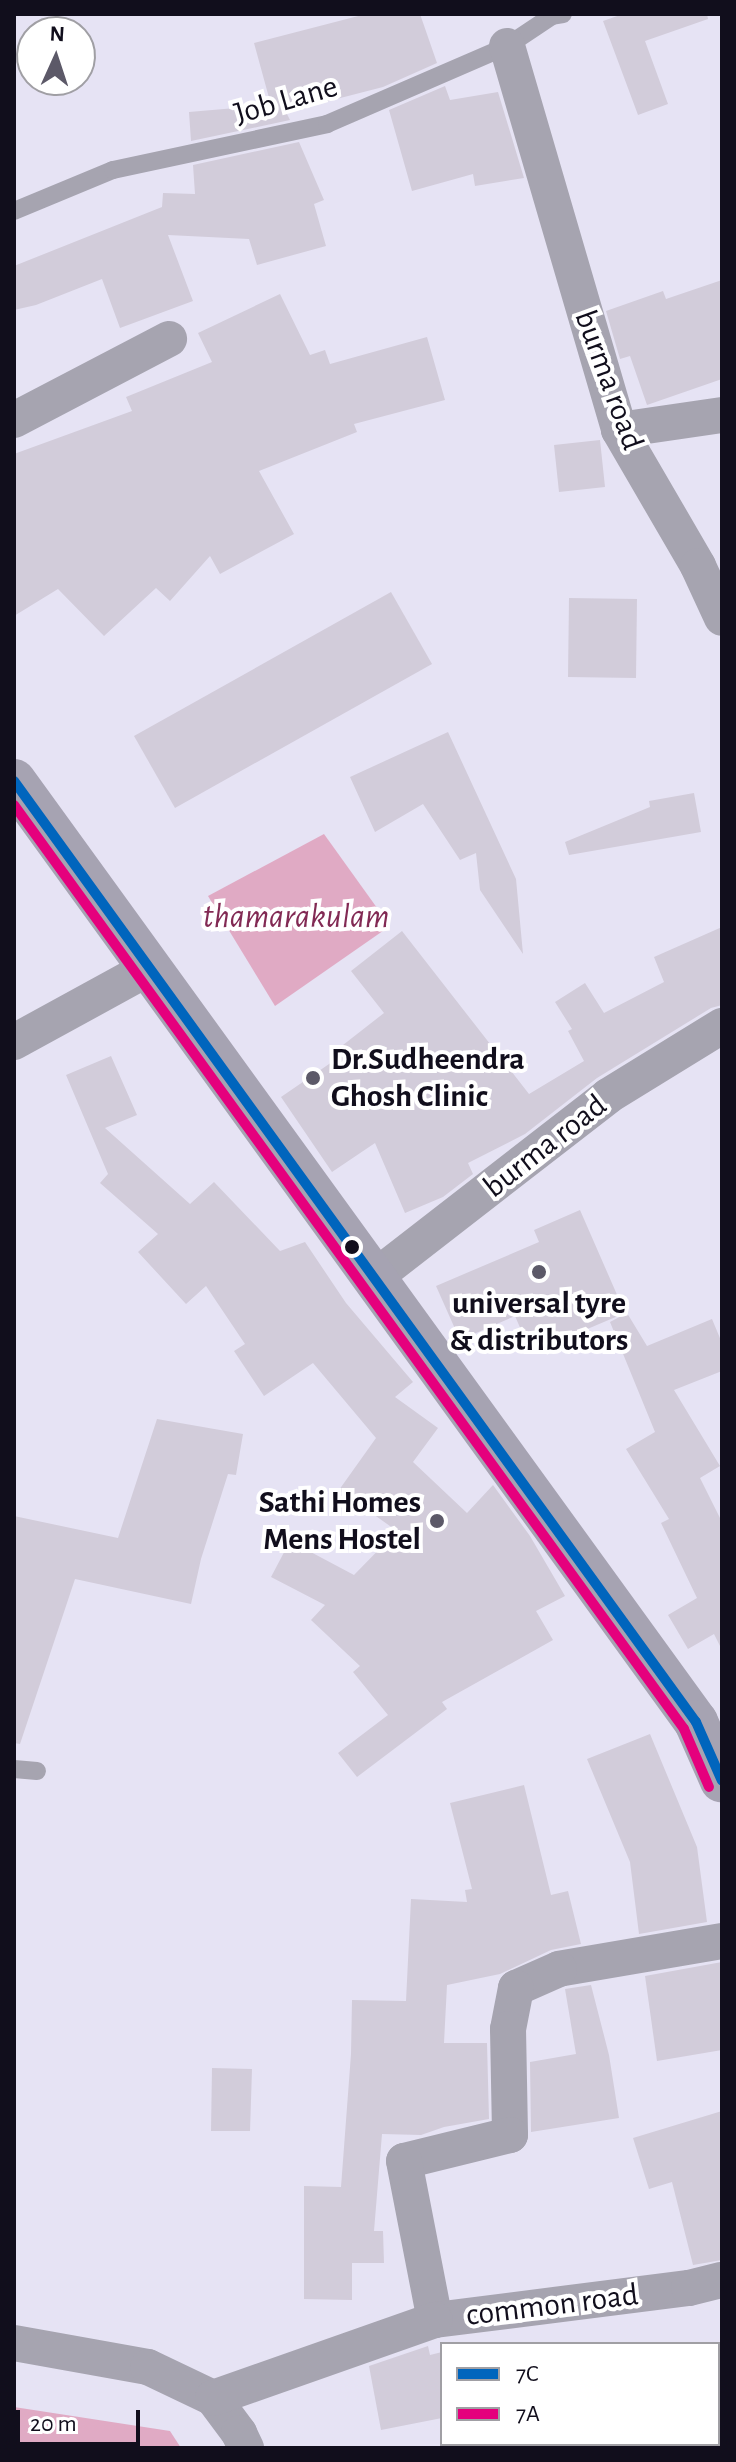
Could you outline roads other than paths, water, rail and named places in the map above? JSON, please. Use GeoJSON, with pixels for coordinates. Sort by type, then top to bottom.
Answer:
{"type":"FeatureCollection","features":[{"type":"Feature","properties":{"kind":"main road"},"geometry":{"type":"LineString","coordinates":[[15,784],[375,1277],[709,1717],[722,1781]]}},
{"type":"Feature","properties":{"kind":"street","name":"burma road"},"geometry":{"type":"LineString","coordinates":[[507,46],[619,430],[698,566],[722,618]]}},
{"type":"Feature","properties":{"kind":"street"},"geometry":{"type":"LineString","coordinates":[[14,420],[169,339]]}},
{"type":"Feature","properties":{"kind":"street"},"geometry":{"type":"LineString","coordinates":[[619,430],[722,415]]}},
{"type":"Feature","properties":{"kind":"street"},"geometry":{"type":"LineString","coordinates":[[14,1042],[149,968]]}},
{"type":"Feature","properties":{"kind":"street","name":"burma road"},"geometry":{"type":"LineString","coordinates":[[375,1277],[608,1096],[722,1026]]}},
{"type":"Feature","properties":{"kind":"street","name":"common road"},"geometry":{"type":"LineString","coordinates":[[722,1941],[559,1969],[516,1988],[508,2029],[510,2135],[404,2161],[435,2320],[689,2288],[722,2280]]}},
{"type":"Feature","properties":{"kind":"street"},"geometry":{"type":"LineString","coordinates":[[213,2398],[435,2320]]}},
{"type":"Feature","properties":{"kind":"street"},"geometry":{"type":"LineString","coordinates":[[14,2343],[148,2367],[213,2398],[246,2448]]}},
{"type":"Feature","properties":{"kind":"lane","name":"Job Lane"},"geometry":{"type":"LineString","coordinates":[[14,211],[113,170],[327,124],[507,46],[552,16],[563,14]]}},
{"type":"Feature","properties":{"kind":"lane"},"geometry":{"type":"LineString","coordinates":[[14,1769],[37,1771]]}},
{"type":"Feature","properties":{"kind":"water","name":"thamarakulam"},"geometry":{"type":"Polygon","coordinates":[[[324,834],[390,926],[275,1006],[208,896],[324,834]]]}},
{"type":"Feature","properties":{"kind":"water"},"geometry":{"type":"Polygon","coordinates":[[[14,2407],[170,2431],[181,2448],[14,2448],[14,2407]]]}},
{"type":"Feature","properties":{"kind":"place","name":"Dr.Sudheendra Ghosh Clinic"},"geometry":{"type":"Point","coordinates":[313,1078]}},
{"type":"Feature","properties":{"kind":"place","name":"universal tyre & distributors"},"geometry":{"type":"Point","coordinates":[539,1272]}},
{"type":"Feature","properties":{"kind":"place","name":"Sathi Homes Mens Hostel"},"geometry":{"type":"Point","coordinates":[437,1521]}}]}
